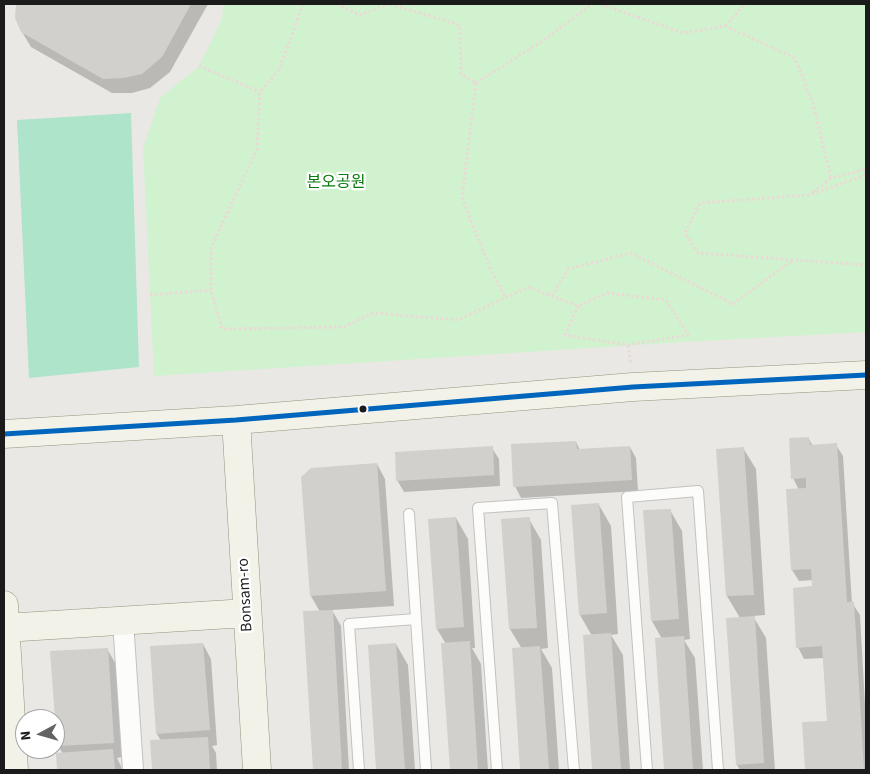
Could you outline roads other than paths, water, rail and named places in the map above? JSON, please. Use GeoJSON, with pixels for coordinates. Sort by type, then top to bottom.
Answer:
{"type":"FeatureCollection","features":[{"type":"Feature","properties":{"kind":"street"},"geometry":{"type":"LineString","coordinates":[[4,434],[236,420],[634,387],[866,375]]}},
{"type":"Feature","properties":{"kind":"street","name":"Bonsam-ro"},"geometry":{"type":"LineString","coordinates":[[236,420],[257,770]]}},
{"type":"Feature","properties":{"kind":"street"},"geometry":{"type":"LineString","coordinates":[[14,770],[4,620],[123,621],[247,613]]}},
{"type":"Feature","properties":{"kind":"street"},"geometry":{"type":"LineString","coordinates":[[123,621],[133,770]]}},
{"type":"Feature","properties":{"kind":"lane"},"geometry":{"type":"LineString","coordinates":[[647,770],[626,497],[698,491],[718,770]]}},
{"type":"Feature","properties":{"kind":"lane"},"geometry":{"type":"LineString","coordinates":[[497,770],[478,508],[552,503],[574,770]]}},
{"type":"Feature","properties":{"kind":"lane"},"geometry":{"type":"LineString","coordinates":[[409,514],[426,770]]}},
{"type":"Feature","properties":{"kind":"lane"},"geometry":{"type":"LineString","coordinates":[[359,770],[349,624],[416,619]]}},
{"type":"Feature","properties":{"kind":"park label","name":"본오공원"},"geometry":{"type":"Point","coordinates":[336,183]}}]}
